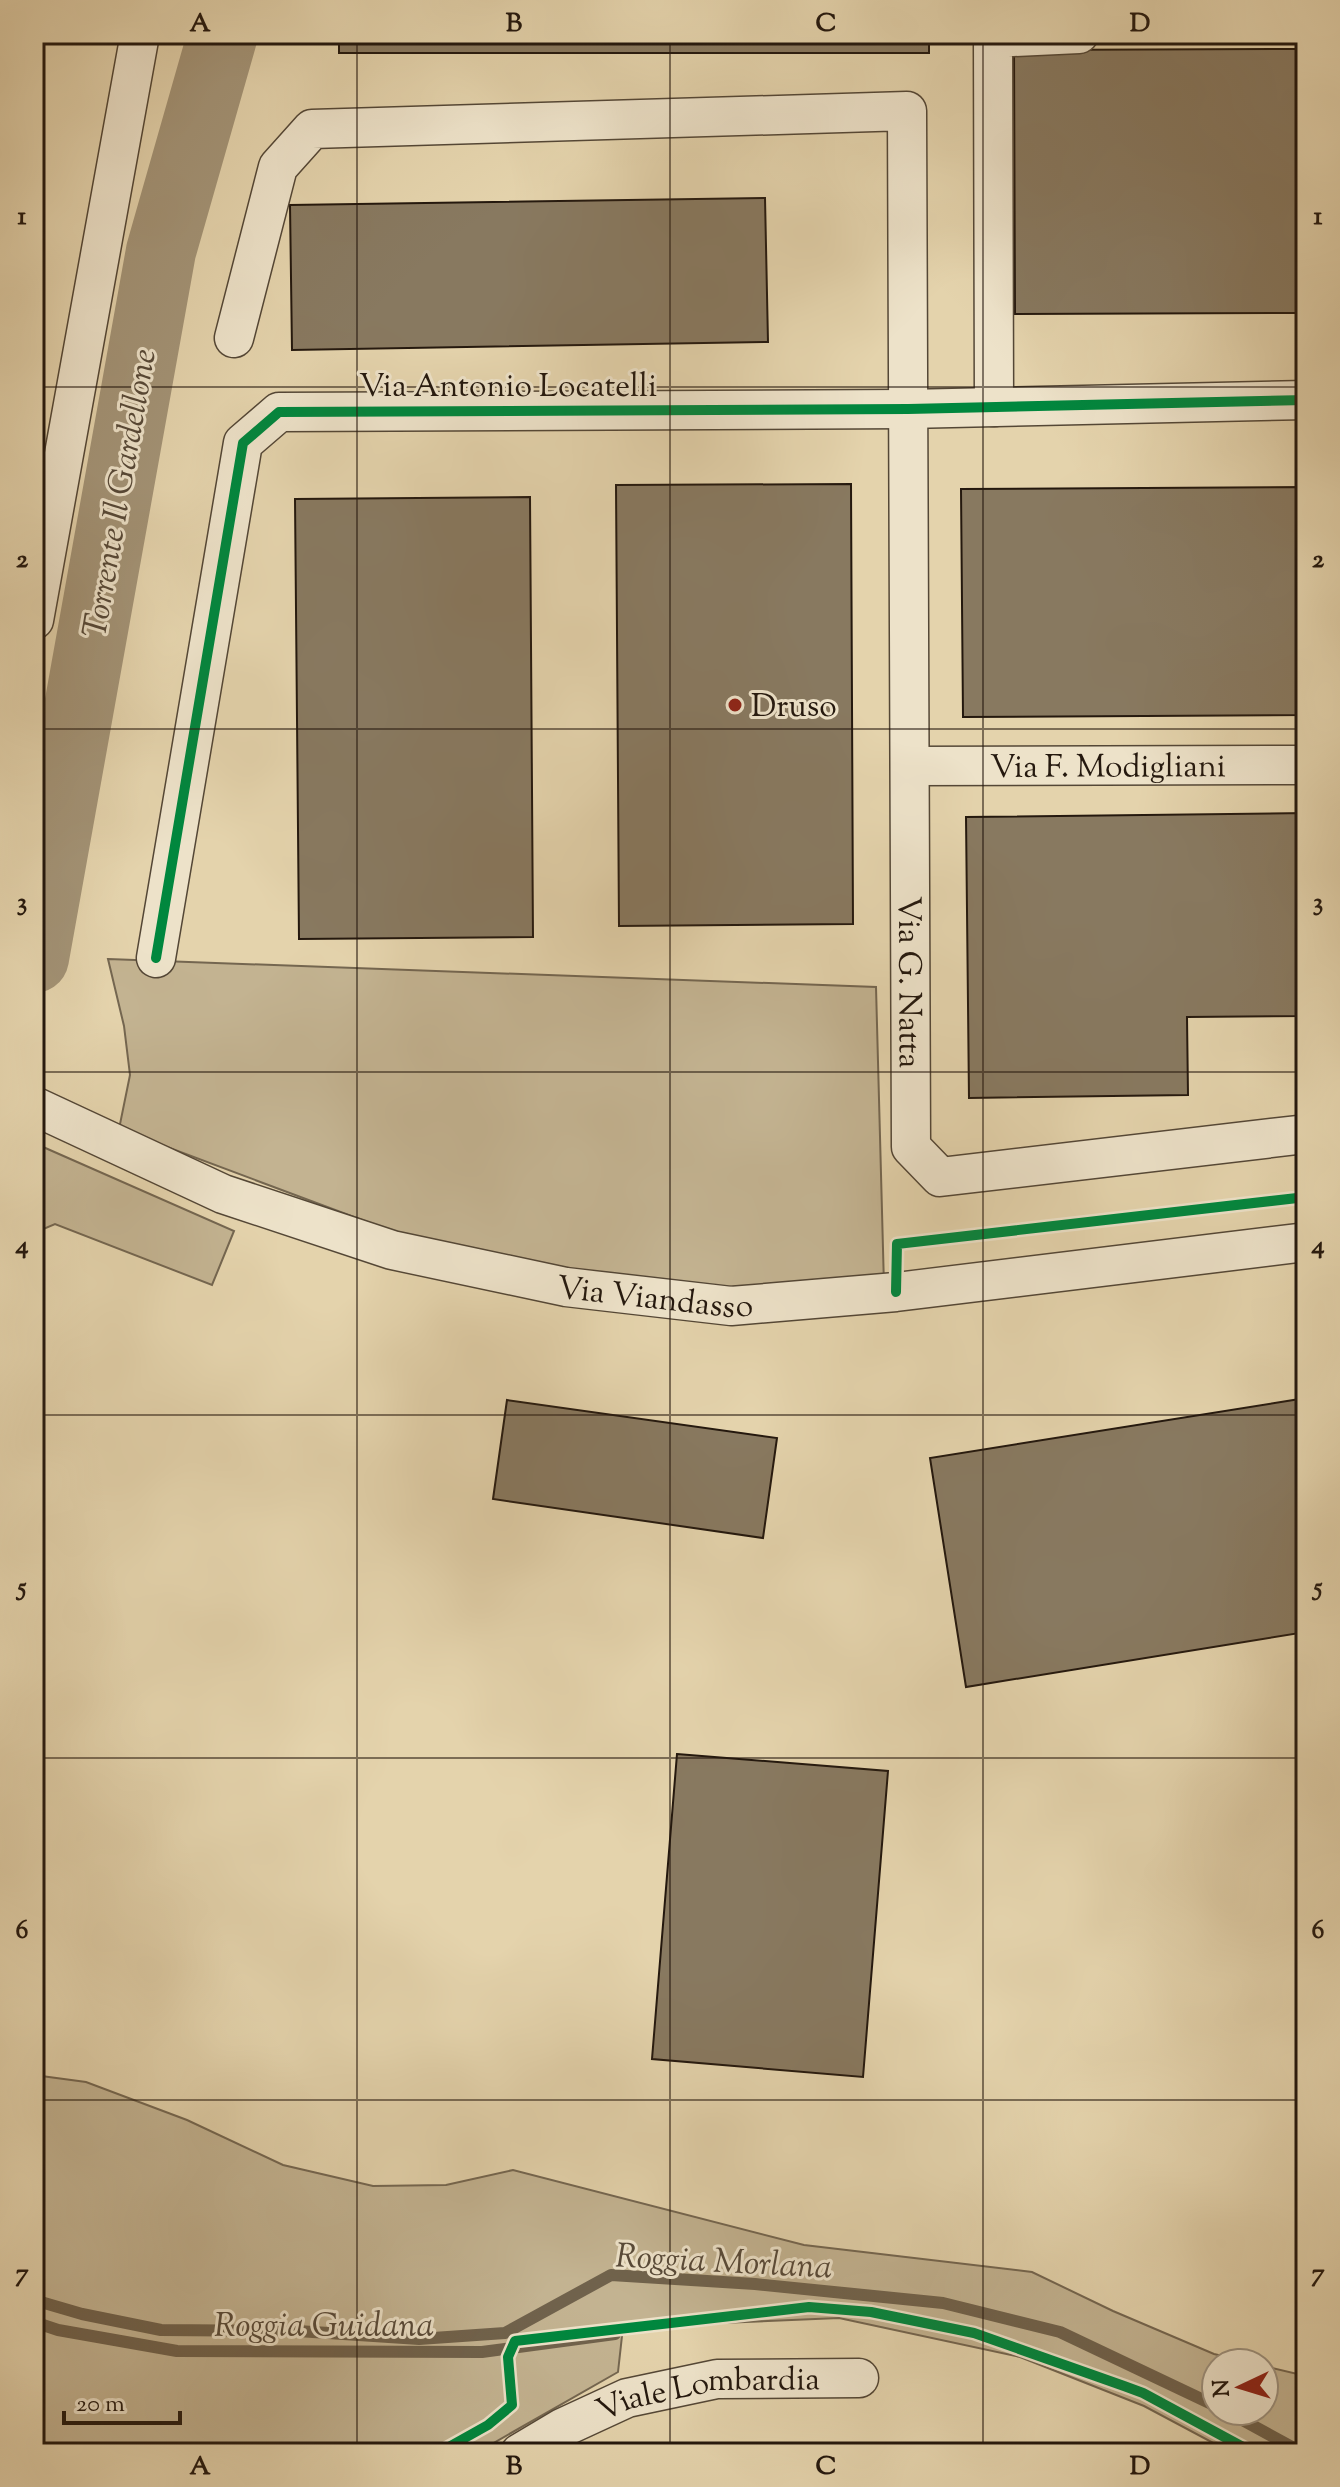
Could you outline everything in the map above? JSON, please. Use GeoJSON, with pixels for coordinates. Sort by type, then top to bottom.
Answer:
{"type":"FeatureCollection","features":[{"type":"Feature","properties":{"kind":"street"},"geometry":{"type":"LineString","coordinates":[[34,620],[140,34]]}},
{"type":"Feature","properties":{"kind":"street"},"geometry":{"type":"LineString","coordinates":[[994,407],[993,38],[1079,34]]}},
{"type":"Feature","properties":{"kind":"street","name":"Via G. Natta"},"geometry":{"type":"LineString","coordinates":[[234,338],[278,167],[312,129],[907,111],[911,1147],[940,1177],[1306,1134]]}},
{"type":"Feature","properties":{"kind":"street","name":"Via Antonio Locatelli"},"geometry":{"type":"LineString","coordinates":[[156,958],[243,443],[279,412],[908,409],[1306,400]]}},
{"type":"Feature","properties":{"kind":"street","name":"Via F. Modigliani"},"geometry":{"type":"LineString","coordinates":[[910,766],[1306,765]]}},
{"type":"Feature","properties":{"kind":"street","name":"Via Viandasso"},"geometry":{"type":"LineString","coordinates":[[34,1106],[223,1194],[392,1250],[566,1287],[731,1306],[896,1292],[1306,1242]]}},
{"type":"Feature","properties":{"kind":"street","name":"Viale Lombardia"},"geometry":{"type":"LineString","coordinates":[[528,2452],[562,2428],[627,2398],[717,2379],[859,2378]]}},
{"type":"Feature","properties":{"kind":"shaded area"},"geometry":{"type":"Polygon","coordinates":[[[108,959],[876,987],[884,1286],[788,1292],[616,1281],[432,1251],[370,1223],[119,1129],[130,1075],[124,1026],[108,959]]]}},
{"type":"Feature","properties":{"kind":"shaded area"},"geometry":{"type":"Polygon","coordinates":[[[34,1143],[234,1231],[212,1285],[55,1224],[34,1233],[34,1143]]]}},
{"type":"Feature","properties":{"kind":"shaded area"},"geometry":{"type":"Polygon","coordinates":[[[34,2075],[86,2082],[187,2120],[283,2165],[373,2186],[446,2185],[513,2170],[804,2245],[1032,2272],[1200,2348],[1200,2427],[1280,2427],[1280,2370],[1306,2376],[1306,2453],[1232,2453],[1144,2406],[1020,2357],[839,2318],[623,2327],[618,2372],[476,2453],[110,2453],[34,2445],[34,2075]]]}},
{"type":"Feature","properties":{"kind":"building"},"geometry":{"type":"Polygon","coordinates":[[[339,34],[929,34],[929,53],[339,53],[339,34]]]}},
{"type":"Feature","properties":{"kind":"building"},"geometry":{"type":"Polygon","coordinates":[[[1306,49],[1306,313],[1015,314],[1014,50],[1306,49]]]}},
{"type":"Feature","properties":{"kind":"building"},"geometry":{"type":"Polygon","coordinates":[[[765,198],[768,342],[292,350],[290,205],[765,198]]]}},
{"type":"Feature","properties":{"kind":"building","name":"Druso"},"geometry":{"type":"Polygon","coordinates":[[[851,484],[853,924],[619,926],[616,485],[851,484]]]}},
{"type":"Feature","properties":{"kind":"building"},"geometry":{"type":"Polygon","coordinates":[[[1306,487],[1306,715],[963,717],[961,489],[1306,487]]]}},
{"type":"Feature","properties":{"kind":"building"},"geometry":{"type":"Polygon","coordinates":[[[530,497],[533,937],[299,939],[295,499],[530,497]]]}},
{"type":"Feature","properties":{"kind":"building"},"geometry":{"type":"Polygon","coordinates":[[[1306,813],[1306,1016],[1187,1017],[1188,1095],[969,1098],[966,817],[1306,813]]]}},
{"type":"Feature","properties":{"kind":"building"},"geometry":{"type":"Polygon","coordinates":[[[1306,1398],[1306,1632],[966,1687],[930,1458],[1306,1398]]]}},
{"type":"Feature","properties":{"kind":"building"},"geometry":{"type":"Polygon","coordinates":[[[507,1400],[777,1438],[763,1538],[493,1499],[507,1400]]]}},
{"type":"Feature","properties":{"kind":"building"},"geometry":{"type":"Polygon","coordinates":[[[677,1754],[888,1771],[863,2077],[652,2059],[677,1754]]]}},
{"type":"Feature","properties":{"kind":"waterway","name":"Torrente Il Gardellone"},"geometry":{"type":"LineString","coordinates":[[34,958],[161,251],[223,34]]}},
{"type":"Feature","properties":{"kind":"waterway","name":"Roggia Morlana"},"geometry":{"type":"LineString","coordinates":[[34,2300],[82,2314],[161,2330],[298,2331],[419,2339],[505,2333],[611,2275],[755,2284],[943,2303],[1060,2332],[1200,2398]]}},
{"type":"Feature","properties":{"kind":"waterway","name":"Roggia Guidana"},"geometry":{"type":"LineString","coordinates":[[34,2322],[58,2330],[177,2351],[482,2352],[615,2334]]}},
{"type":"Feature","properties":{"kind":"waterway","name":"Roggia Morlana"},"geometry":{"type":"LineString","coordinates":[[1255,2427],[1303,2453]]}},
{"type":"Feature","properties":{"kind":"cycle path"},"geometry":{"type":"LineString","coordinates":[[156,958],[243,443],[279,412],[908,409],[1306,400]]}},
{"type":"Feature","properties":{"kind":"cycle path"},"geometry":{"type":"LineString","coordinates":[[896,1292],[897,1244],[1306,1197]]}},
{"type":"Feature","properties":{"kind":"cycle path"},"geometry":{"type":"LineString","coordinates":[[438,2453],[488,2425],[512,2405],[508,2357],[515,2341],[809,2307],[871,2312],[974,2333],[1143,2393],[1254,2453]]}},
{"type":"Feature","properties":{"kind":"place","name":"Druso"},"geometry":{"type":"Point","coordinates":[735,705]}}]}
